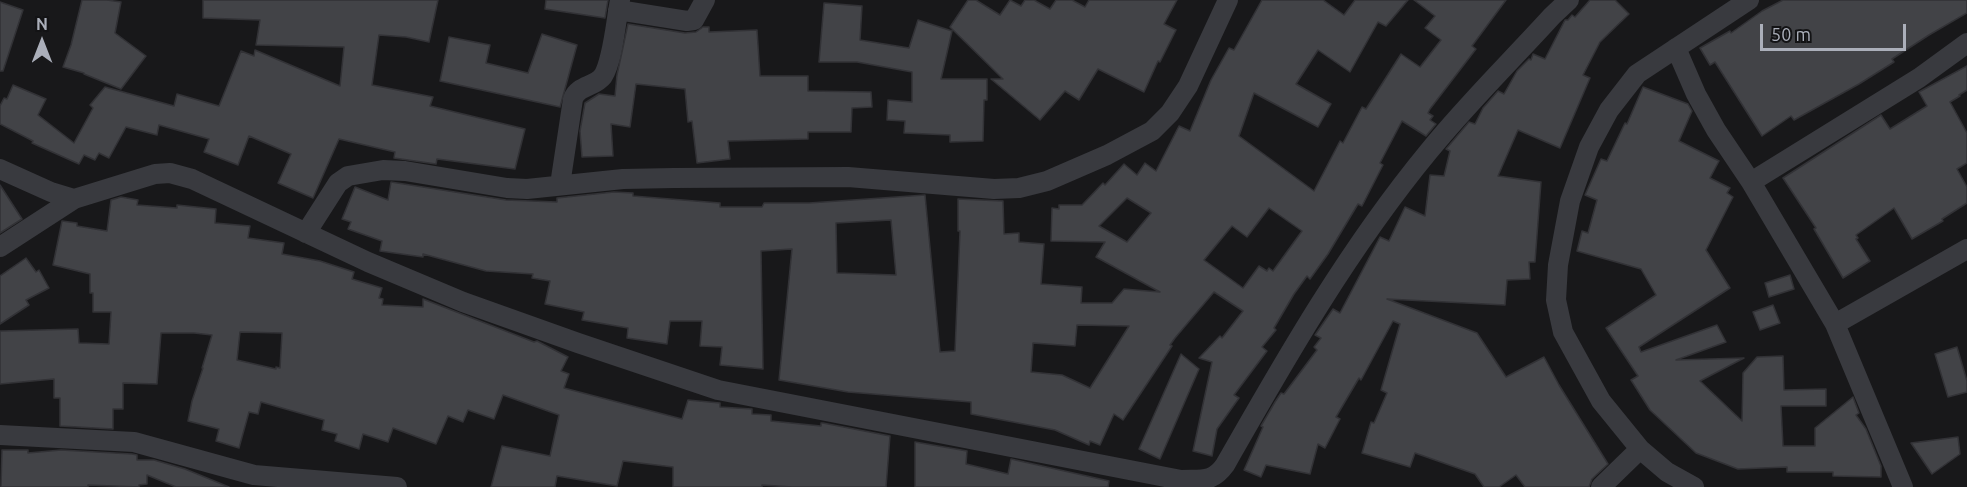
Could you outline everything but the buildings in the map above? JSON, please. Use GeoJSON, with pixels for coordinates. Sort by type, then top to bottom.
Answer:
{"type":"FeatureCollection","features":[{"type":"Feature","properties":{"kind":"street"},"geometry":{"type":"LineString","coordinates":[[560,185],[573,99],[578,91],[602,76],[609,57],[619,5],[687,21],[694,20],[705,0]]}},
{"type":"Feature","properties":{"kind":"street"},"geometry":{"type":"LineString","coordinates":[[306,233],[338,183],[348,176],[365,171],[405,171],[507,188],[527,189],[623,179],[848,177],[993,189],[1019,188],[1047,181],[1107,155],[1152,131],[1170,113],[1188,86],[1228,0]]}},
{"type":"Feature","properties":{"kind":"street"},"geometry":{"type":"LineString","coordinates":[[1213,478],[1225,465],[1295,341],[1362,239],[1429,151],[1569,0]]}},
{"type":"Feature","properties":{"kind":"street"},"geometry":{"type":"LineString","coordinates":[[1694,487],[1667,472],[1640,449],[1601,401],[1563,332],[1556,300],[1558,265],[1570,201],[1589,147],[1610,110],[1637,74],[1749,0]]}},
{"type":"Feature","properties":{"kind":"street"},"geometry":{"type":"LineString","coordinates":[[1751,182],[1919,78],[1967,43]]}},
{"type":"Feature","properties":{"kind":"street"},"geometry":{"type":"LineString","coordinates":[[1676,48],[1696,94],[1716,130],[1751,182],[1835,324],[1903,487]]}},
{"type":"Feature","properties":{"kind":"street"},"geometry":{"type":"LineString","coordinates":[[0,169],[51,192],[74,198]]}},
{"type":"Feature","properties":{"kind":"street"},"geometry":{"type":"LineString","coordinates":[[0,247],[74,198],[155,174],[170,173],[192,179],[306,233],[463,302],[718,390],[1181,480],[1213,478],[1231,487]]}},
{"type":"Feature","properties":{"kind":"street"},"geometry":{"type":"LineString","coordinates":[[1835,324],[1967,249]]}},
{"type":"Feature","properties":{"kind":"street"},"geometry":{"type":"LineString","coordinates":[[0,435],[134,442],[258,481],[391,487]]}},
{"type":"Feature","properties":{"kind":"street"},"geometry":{"type":"LineString","coordinates":[[1601,487],[1640,449]]}}]}
